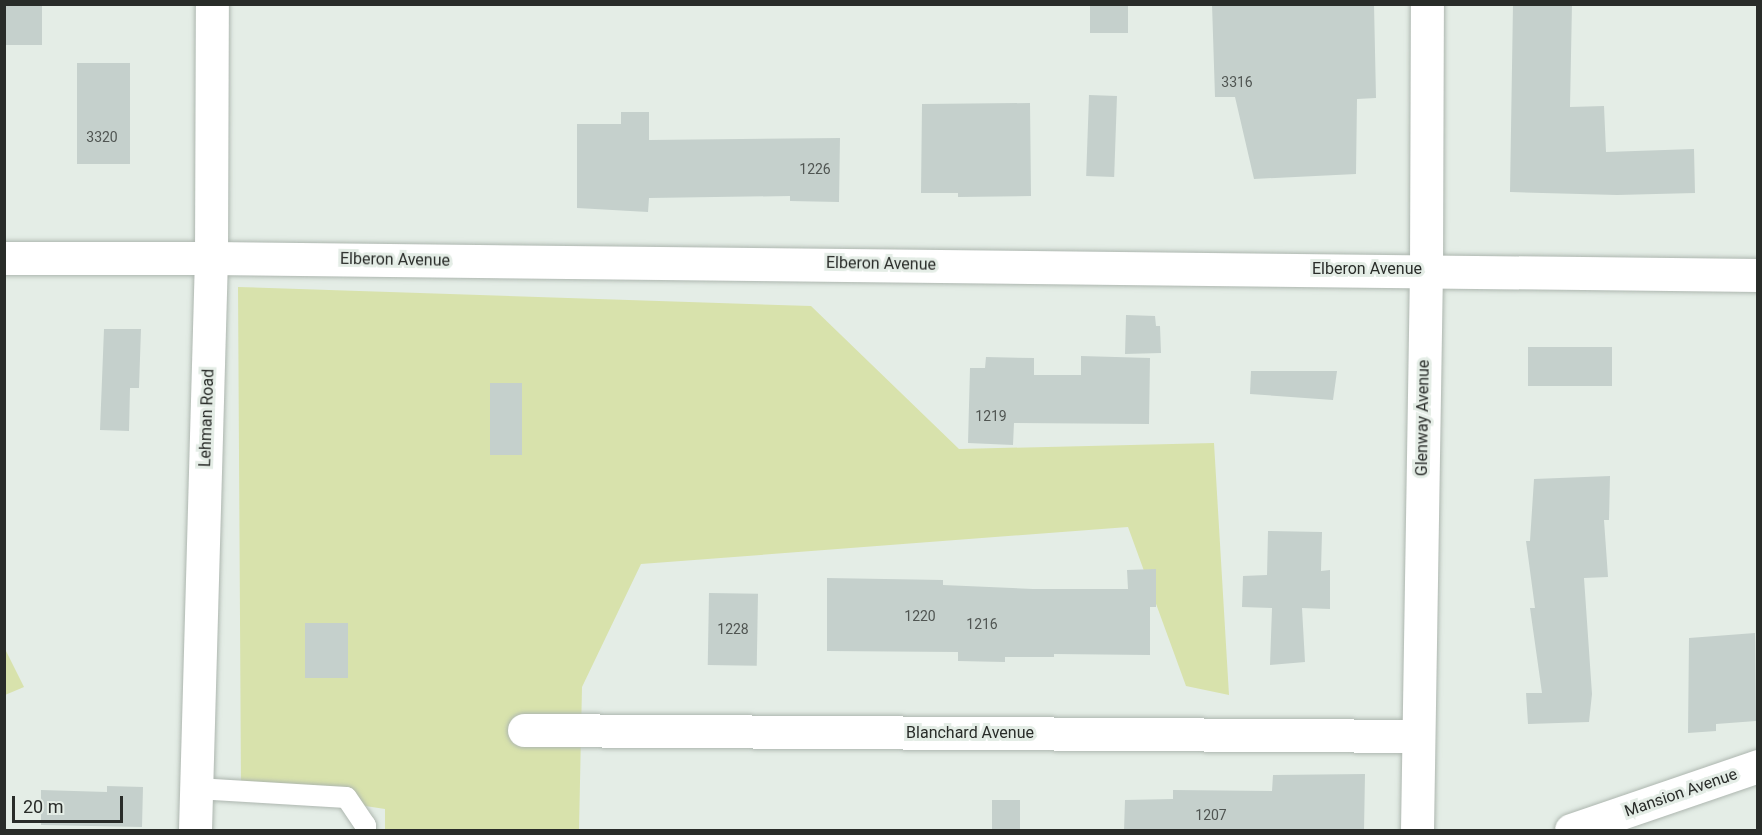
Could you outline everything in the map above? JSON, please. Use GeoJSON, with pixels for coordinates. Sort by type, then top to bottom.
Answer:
{"type":"FeatureCollection","features":[{"type":"Feature","properties":{"kind":"street","name":"Lehman Road"},"geometry":{"type":"LineString","coordinates":[[195,831],[211,258],[212,4]]}},
{"type":"Feature","properties":{"kind":"street","name":"Glenway Avenue"},"geometry":{"type":"LineString","coordinates":[[1417,831],[1426,270],[1426,4]]}},
{"type":"Feature","properties":{"kind":"street","name":"Elberon Avenue"},"geometry":{"type":"LineString","coordinates":[[4,258],[211,258],[1758,275]]}},
{"type":"Feature","properties":{"kind":"street","name":"Blanchard Avenue"},"geometry":{"type":"LineString","coordinates":[[524,730],[1417,736]]}},
{"type":"Feature","properties":{"kind":"street","name":"Mansion Avenue"},"geometry":{"type":"LineString","coordinates":[[1571,831],[1758,766]]}},
{"type":"Feature","properties":{"kind":"lane"},"geometry":{"type":"LineString","coordinates":[[196,788],[346,796],[365,825],[364,831]]}},
{"type":"Feature","properties":{"kind":"green space"},"geometry":{"type":"Polygon","coordinates":[[[238,287],[811,306],[959,449],[1214,443],[1229,695],[1186,686],[1128,527],[641,564],[582,687],[579,830],[385,830],[385,809],[241,787],[238,287]]]}},
{"type":"Feature","properties":{"kind":"green space"},"geometry":{"type":"Polygon","coordinates":[[[4,647],[24,687],[5,695],[4,695],[4,647]]]}},
{"type":"Feature","properties":{"kind":"building"},"geometry":{"type":"Polygon","coordinates":[[[4,4],[42,4],[42,45],[4,45],[4,4]]]}},
{"type":"Feature","properties":{"kind":"building"},"geometry":{"type":"Polygon","coordinates":[[[1090,4],[1128,4],[1128,33],[1090,33],[1090,4]]]}},
{"type":"Feature","properties":{"kind":"building"},"geometry":{"type":"Polygon","coordinates":[[[1212,4],[1374,4],[1376,98],[1357,99],[1356,174],[1254,179],[1235,97],[1215,97],[1212,4]]]}},
{"type":"Feature","properties":{"kind":"building"},"geometry":{"type":"Polygon","coordinates":[[[1513,4],[1572,4],[1570,107],[1604,106],[1606,152],[1694,149],[1695,193],[1617,195],[1510,192],[1513,4]]]}},
{"type":"Feature","properties":{"kind":"building"},"geometry":{"type":"Polygon","coordinates":[[[77,63],[130,63],[130,164],[77,164],[77,63]]]}},
{"type":"Feature","properties":{"kind":"building"},"geometry":{"type":"Polygon","coordinates":[[[1089,95],[1117,96],[1114,177],[1086,176],[1089,95]]]}},
{"type":"Feature","properties":{"kind":"building"},"geometry":{"type":"Polygon","coordinates":[[[1030,103],[1031,196],[958,197],[958,193],[921,193],[922,104],[1030,103]]]}},
{"type":"Feature","properties":{"kind":"building"},"geometry":{"type":"Polygon","coordinates":[[[621,112],[649,112],[649,140],[840,138],[839,202],[790,201],[790,196],[649,198],[648,212],[577,208],[577,124],[621,124],[621,112]]]}},
{"type":"Feature","properties":{"kind":"building"},"geometry":{"type":"Polygon","coordinates":[[[1126,315],[1155,316],[1156,326],[1160,326],[1161,353],[1125,354],[1126,315]]]}},
{"type":"Feature","properties":{"kind":"building"},"geometry":{"type":"Polygon","coordinates":[[[104,329],[141,329],[139,388],[130,388],[129,431],[100,430],[104,329]]]}},
{"type":"Feature","properties":{"kind":"building"},"geometry":{"type":"Polygon","coordinates":[[[1528,347],[1612,347],[1612,386],[1528,386],[1528,347]]]}},
{"type":"Feature","properties":{"kind":"building"},"geometry":{"type":"Polygon","coordinates":[[[1081,356],[1150,358],[1149,424],[1014,423],[1013,445],[968,443],[970,368],[985,368],[986,357],[1034,358],[1034,375],[1081,375],[1081,356]]]}},
{"type":"Feature","properties":{"kind":"building"},"geometry":{"type":"Polygon","coordinates":[[[1251,371],[1337,371],[1333,400],[1250,394],[1251,371]]]}},
{"type":"Feature","properties":{"kind":"building"},"geometry":{"type":"Polygon","coordinates":[[[490,383],[522,383],[522,455],[490,455],[490,383]]]}},
{"type":"Feature","properties":{"kind":"building"},"geometry":{"type":"Polygon","coordinates":[[[1610,476],[1609,520],[1604,520],[1608,577],[1584,578],[1592,694],[1589,722],[1528,724],[1526,693],[1542,693],[1530,608],[1535,608],[1526,541],[1530,541],[1534,479],[1610,476]]]}},
{"type":"Feature","properties":{"kind":"building"},"geometry":{"type":"Polygon","coordinates":[[[1268,531],[1322,532],[1321,571],[1330,570],[1330,609],[1302,608],[1305,662],[1270,665],[1272,608],[1242,607],[1243,576],[1267,575],[1268,531]]]}},
{"type":"Feature","properties":{"kind":"building"},"geometry":{"type":"Polygon","coordinates":[[[1156,569],[1156,607],[1150,607],[1150,655],[1054,654],[1054,657],[1005,657],[1005,662],[958,661],[958,652],[827,651],[827,578],[943,580],[943,585],[1033,589],[1128,589],[1127,570],[1156,569]]]}},
{"type":"Feature","properties":{"kind":"building"},"geometry":{"type":"Polygon","coordinates":[[[709,593],[758,594],[757,666],[708,665],[709,593]]]}},
{"type":"Feature","properties":{"kind":"building"},"geometry":{"type":"Polygon","coordinates":[[[305,623],[348,623],[348,678],[305,678],[305,623]]]}},
{"type":"Feature","properties":{"kind":"building"},"geometry":{"type":"Polygon","coordinates":[[[1755,633],[1756,721],[1716,724],[1716,731],[1688,733],[1689,638],[1755,633]]]}},
{"type":"Feature","properties":{"kind":"building"},"geometry":{"type":"Polygon","coordinates":[[[1365,774],[1364,831],[1124,831],[1125,800],[1173,799],[1173,790],[1272,791],[1273,775],[1365,774]]]}},
{"type":"Feature","properties":{"kind":"building"},"geometry":{"type":"Polygon","coordinates":[[[107,786],[143,787],[142,827],[41,825],[41,790],[107,792],[107,786]]]}},
{"type":"Feature","properties":{"kind":"building"},"geometry":{"type":"Polygon","coordinates":[[[992,800],[1020,800],[1020,830],[992,830],[992,800]]]}}]}
